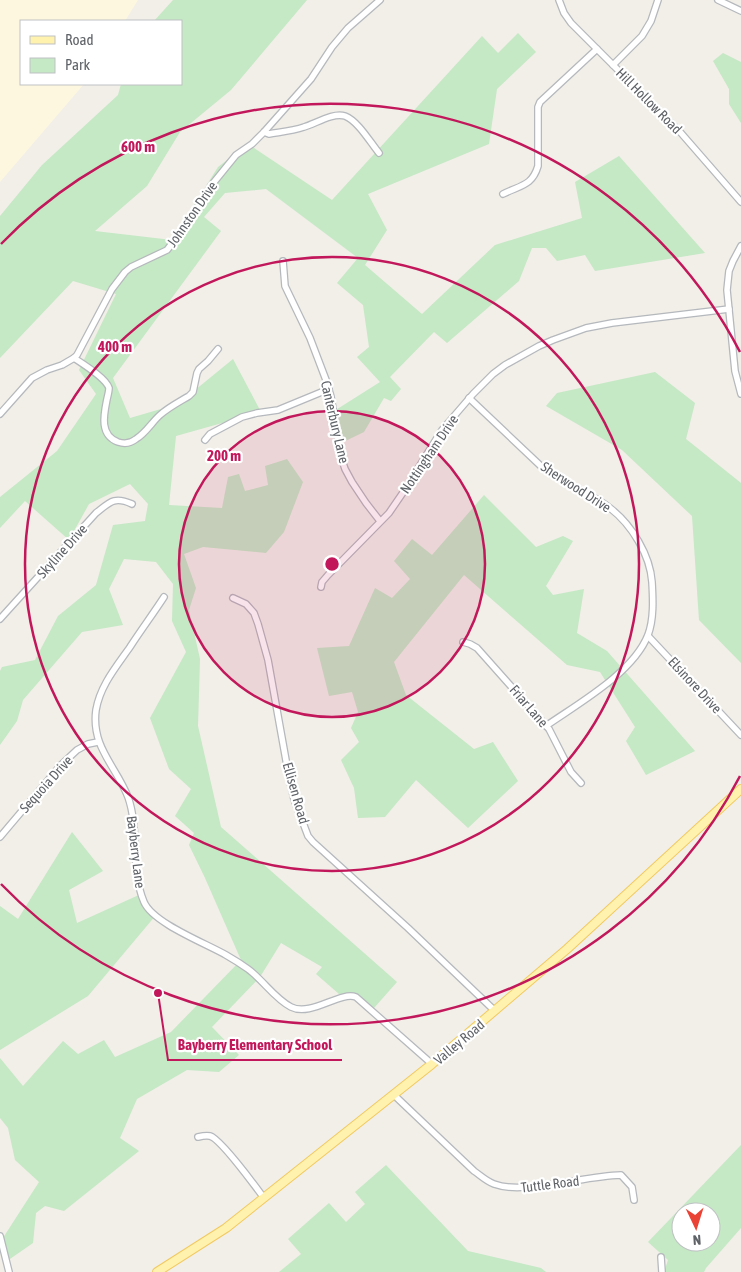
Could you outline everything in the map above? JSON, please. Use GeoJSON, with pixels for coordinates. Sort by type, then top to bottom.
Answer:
{"type":"FeatureCollection","features":[{"type":"Feature","properties":{"kind":"main road","name":"Valley Road"},"geometry":{"type":"LineString","coordinates":[[157,1272],[226,1228],[432,1064],[603,917],[741,789]]}},
{"type":"Feature","properties":{"kind":"street","name":"Johnston Drive"},"geometry":{"type":"LineString","coordinates":[[74,358],[118,280],[131,266],[167,250],[188,223],[210,186],[236,155],[252,144],[264,132],[311,79],[332,47],[348,28],[380,0]]}},
{"type":"Feature","properties":{"kind":"street","name":"Hill Hollow Road"},"geometry":{"type":"LineString","coordinates":[[559,0],[564,13],[571,23],[681,132],[741,202]]}},
{"type":"Feature","properties":{"kind":"street"},"geometry":{"type":"LineString","coordinates":[[613,64],[642,36],[651,21],[658,0]]}},
{"type":"Feature","properties":{"kind":"street"},"geometry":{"type":"LineString","coordinates":[[718,0],[741,11]]}},
{"type":"Feature","properties":{"kind":"street"},"geometry":{"type":"LineString","coordinates":[[504,194],[529,183],[536,175],[538,166],[538,107],[540,102],[598,49]]}},
{"type":"Feature","properties":{"kind":"street"},"geometry":{"type":"LineString","coordinates":[[264,132],[269,134],[304,127],[326,118],[339,115],[345,116],[359,126],[379,153]]}},
{"type":"Feature","properties":{"kind":"street"},"geometry":{"type":"LineString","coordinates":[[741,246],[739,256],[728,271],[727,280],[735,371],[741,394]]}},
{"type":"Feature","properties":{"kind":"street","name":"Canterbury Lane"},"geometry":{"type":"LineString","coordinates":[[283,261],[285,286],[310,338],[329,389],[339,448],[345,469],[366,503],[380,521]]}},
{"type":"Feature","properties":{"kind":"street","name":"Nottingham Drive"},"geometry":{"type":"LineString","coordinates":[[321,587],[322,582],[328,575],[389,512],[442,430],[469,398],[505,365],[539,346],[586,328],[612,323],[729,309]]}},
{"type":"Feature","properties":{"kind":"street"},"geometry":{"type":"LineString","coordinates":[[0,414],[32,378],[74,358],[106,383],[109,389],[104,423],[109,436],[121,443],[131,442],[143,434],[161,414],[193,392],[199,369],[218,349]]}},
{"type":"Feature","properties":{"kind":"street"},"geometry":{"type":"LineString","coordinates":[[205,440],[210,434],[242,417],[278,410],[329,389]]}},
{"type":"Feature","properties":{"kind":"street","name":"Sherwood Drive"},"geometry":{"type":"LineString","coordinates":[[469,398],[544,469],[610,508],[619,516],[642,548],[651,574],[652,606],[650,627],[648,636],[643,644],[628,665],[614,678],[546,726]]}},
{"type":"Feature","properties":{"kind":"street","name":"Skyline Drive"},"geometry":{"type":"LineString","coordinates":[[0,619],[96,513],[110,501],[123,500],[132,504]]}},
{"type":"Feature","properties":{"kind":"street","name":"Bayberry Lane"},"geometry":{"type":"LineString","coordinates":[[164,597],[113,670],[102,690],[96,712],[98,742],[121,783],[130,805],[140,888],[144,901],[150,911],[170,926],[228,956],[255,974],[281,1000],[291,1007],[302,1009],[348,996],[356,997],[432,1064]]}},
{"type":"Feature","properties":{"kind":"street","name":"Ellisen Road"},"geometry":{"type":"LineString","coordinates":[[233,598],[246,604],[254,613],[258,624],[268,660],[294,799],[308,836],[495,1011]]}},
{"type":"Feature","properties":{"kind":"street","name":"Elsinore Drive"},"geometry":{"type":"LineString","coordinates":[[648,636],[741,736]]}},
{"type":"Feature","properties":{"kind":"street","name":"Friar Lane"},"geometry":{"type":"LineString","coordinates":[[463,642],[478,648],[549,729],[571,772],[580,783]]}},
{"type":"Feature","properties":{"kind":"street","name":"Sequoia Drive"},"geometry":{"type":"LineString","coordinates":[[0,836],[60,766],[77,750],[88,744],[98,742]]}},
{"type":"Feature","properties":{"kind":"street","name":"Tuttle Road"},"geometry":{"type":"LineString","coordinates":[[394,1095],[474,1171],[489,1182],[510,1188],[519,1188],[556,1185],[604,1176],[621,1175],[632,1187],[634,1200]]}},
{"type":"Feature","properties":{"kind":"street"},"geometry":{"type":"LineString","coordinates":[[198,1137],[211,1136],[217,1140],[264,1198]]}},
{"type":"Feature","properties":{"kind":"street"},"geometry":{"type":"LineString","coordinates":[[0,1236],[9,1272]]}},
{"type":"Feature","properties":{"kind":"street"},"geometry":{"type":"LineString","coordinates":[[661,1257],[662,1272]]}},
{"type":"Feature","properties":{"kind":"shaded area"},"geometry":{"type":"Polygon","coordinates":[[[0,0],[138,0],[126,20],[20,20],[20,85],[83,85],[0,182],[0,0]]]}},
{"type":"Feature","properties":{"kind":"green space"},"geometry":{"type":"Polygon","coordinates":[[[173,0],[307,0],[231,90],[180,132],[147,186],[95,231],[172,240],[218,167],[248,144],[332,200],[482,36],[498,53],[518,33],[536,52],[497,89],[489,144],[368,194],[387,230],[365,265],[422,314],[495,245],[582,218],[575,182],[619,156],[705,253],[595,271],[585,255],[557,261],[546,248],[532,248],[519,281],[447,343],[434,332],[390,377],[401,389],[391,401],[384,398],[364,432],[337,445],[331,413],[380,382],[357,357],[369,347],[363,305],[337,283],[358,258],[266,189],[225,193],[204,217],[221,231],[113,378],[130,418],[178,404],[233,359],[261,412],[176,436],[169,505],[222,508],[228,477],[239,474],[245,491],[268,485],[265,466],[287,459],[303,482],[284,532],[266,553],[203,547],[184,554],[196,588],[189,610],[200,659],[198,726],[221,827],[397,982],[374,1008],[355,993],[339,994],[316,974],[322,967],[281,943],[260,977],[212,1027],[239,1055],[219,1072],[187,1070],[137,1099],[120,1138],[139,1151],[64,1211],[45,1206],[36,1213],[33,1243],[7,1261],[1,1241],[39,1182],[15,1160],[8,1128],[0,1118],[0,1058],[23,1086],[63,1041],[78,1054],[104,1040],[115,1057],[171,1032],[241,960],[189,845],[194,833],[175,816],[191,789],[169,769],[150,718],[186,652],[172,621],[173,584],[156,562],[124,559],[109,589],[123,625],[82,632],[23,700],[17,721],[0,745],[0,671],[2,667],[35,660],[58,616],[96,585],[113,525],[145,521],[148,504],[130,484],[89,504],[69,540],[25,501],[0,528],[0,497],[57,451],[96,394],[79,370],[116,294],[73,281],[0,358],[0,216],[42,165],[118,95],[121,85],[182,85],[182,20],[155,20],[173,0]]]}},
{"type":"Feature","properties":{"kind":"green space"},"geometry":{"type":"Polygon","coordinates":[[[723,53],[741,62],[741,123],[729,104],[729,89],[713,61],[723,53]]]}},
{"type":"Feature","properties":{"kind":"green space"},"geometry":{"type":"Polygon","coordinates":[[[655,372],[695,403],[686,439],[741,483],[741,663],[699,620],[692,516],[622,450],[546,406],[557,393],[655,372]]]}},
{"type":"Feature","properties":{"kind":"green space"},"geometry":{"type":"Polygon","coordinates":[[[484,495],[536,547],[563,536],[573,541],[546,586],[553,595],[584,589],[577,633],[607,651],[695,751],[646,775],[626,741],[635,727],[600,672],[567,665],[464,575],[394,662],[406,695],[474,749],[493,742],[518,781],[468,828],[416,780],[385,817],[358,818],[354,788],[341,760],[359,742],[351,728],[358,712],[352,692],[329,696],[317,648],[349,646],[375,588],[392,598],[410,579],[394,561],[412,539],[432,555],[484,495]]]}},
{"type":"Feature","properties":{"kind":"green space"},"geometry":{"type":"Polygon","coordinates":[[[72,832],[103,871],[69,890],[77,923],[141,894],[156,915],[88,996],[0,1050],[0,906],[18,919],[72,832]]]}},
{"type":"Feature","properties":{"kind":"green space"},"geometry":{"type":"Polygon","coordinates":[[[741,1145],[741,1228],[721,1251],[721,1202],[686,1202],[741,1145]]]}},
{"type":"Feature","properties":{"kind":"green space"},"geometry":{"type":"Polygon","coordinates":[[[386,1165],[468,1251],[541,1268],[546,1272],[279,1272],[301,1254],[288,1239],[329,1203],[346,1222],[365,1204],[355,1192],[386,1165]]]}},
{"type":"Feature","properties":{"kind":"green space"},"geometry":{"type":"Polygon","coordinates":[[[671,1218],[671,1252],[720,1252],[704,1272],[664,1272],[668,1260],[648,1242],[671,1218]]]}},
{"type":"Feature","properties":{"kind":"place","name":"Bayberry Elementary School"},"geometry":{"type":"Point","coordinates":[158,993]}}]}
